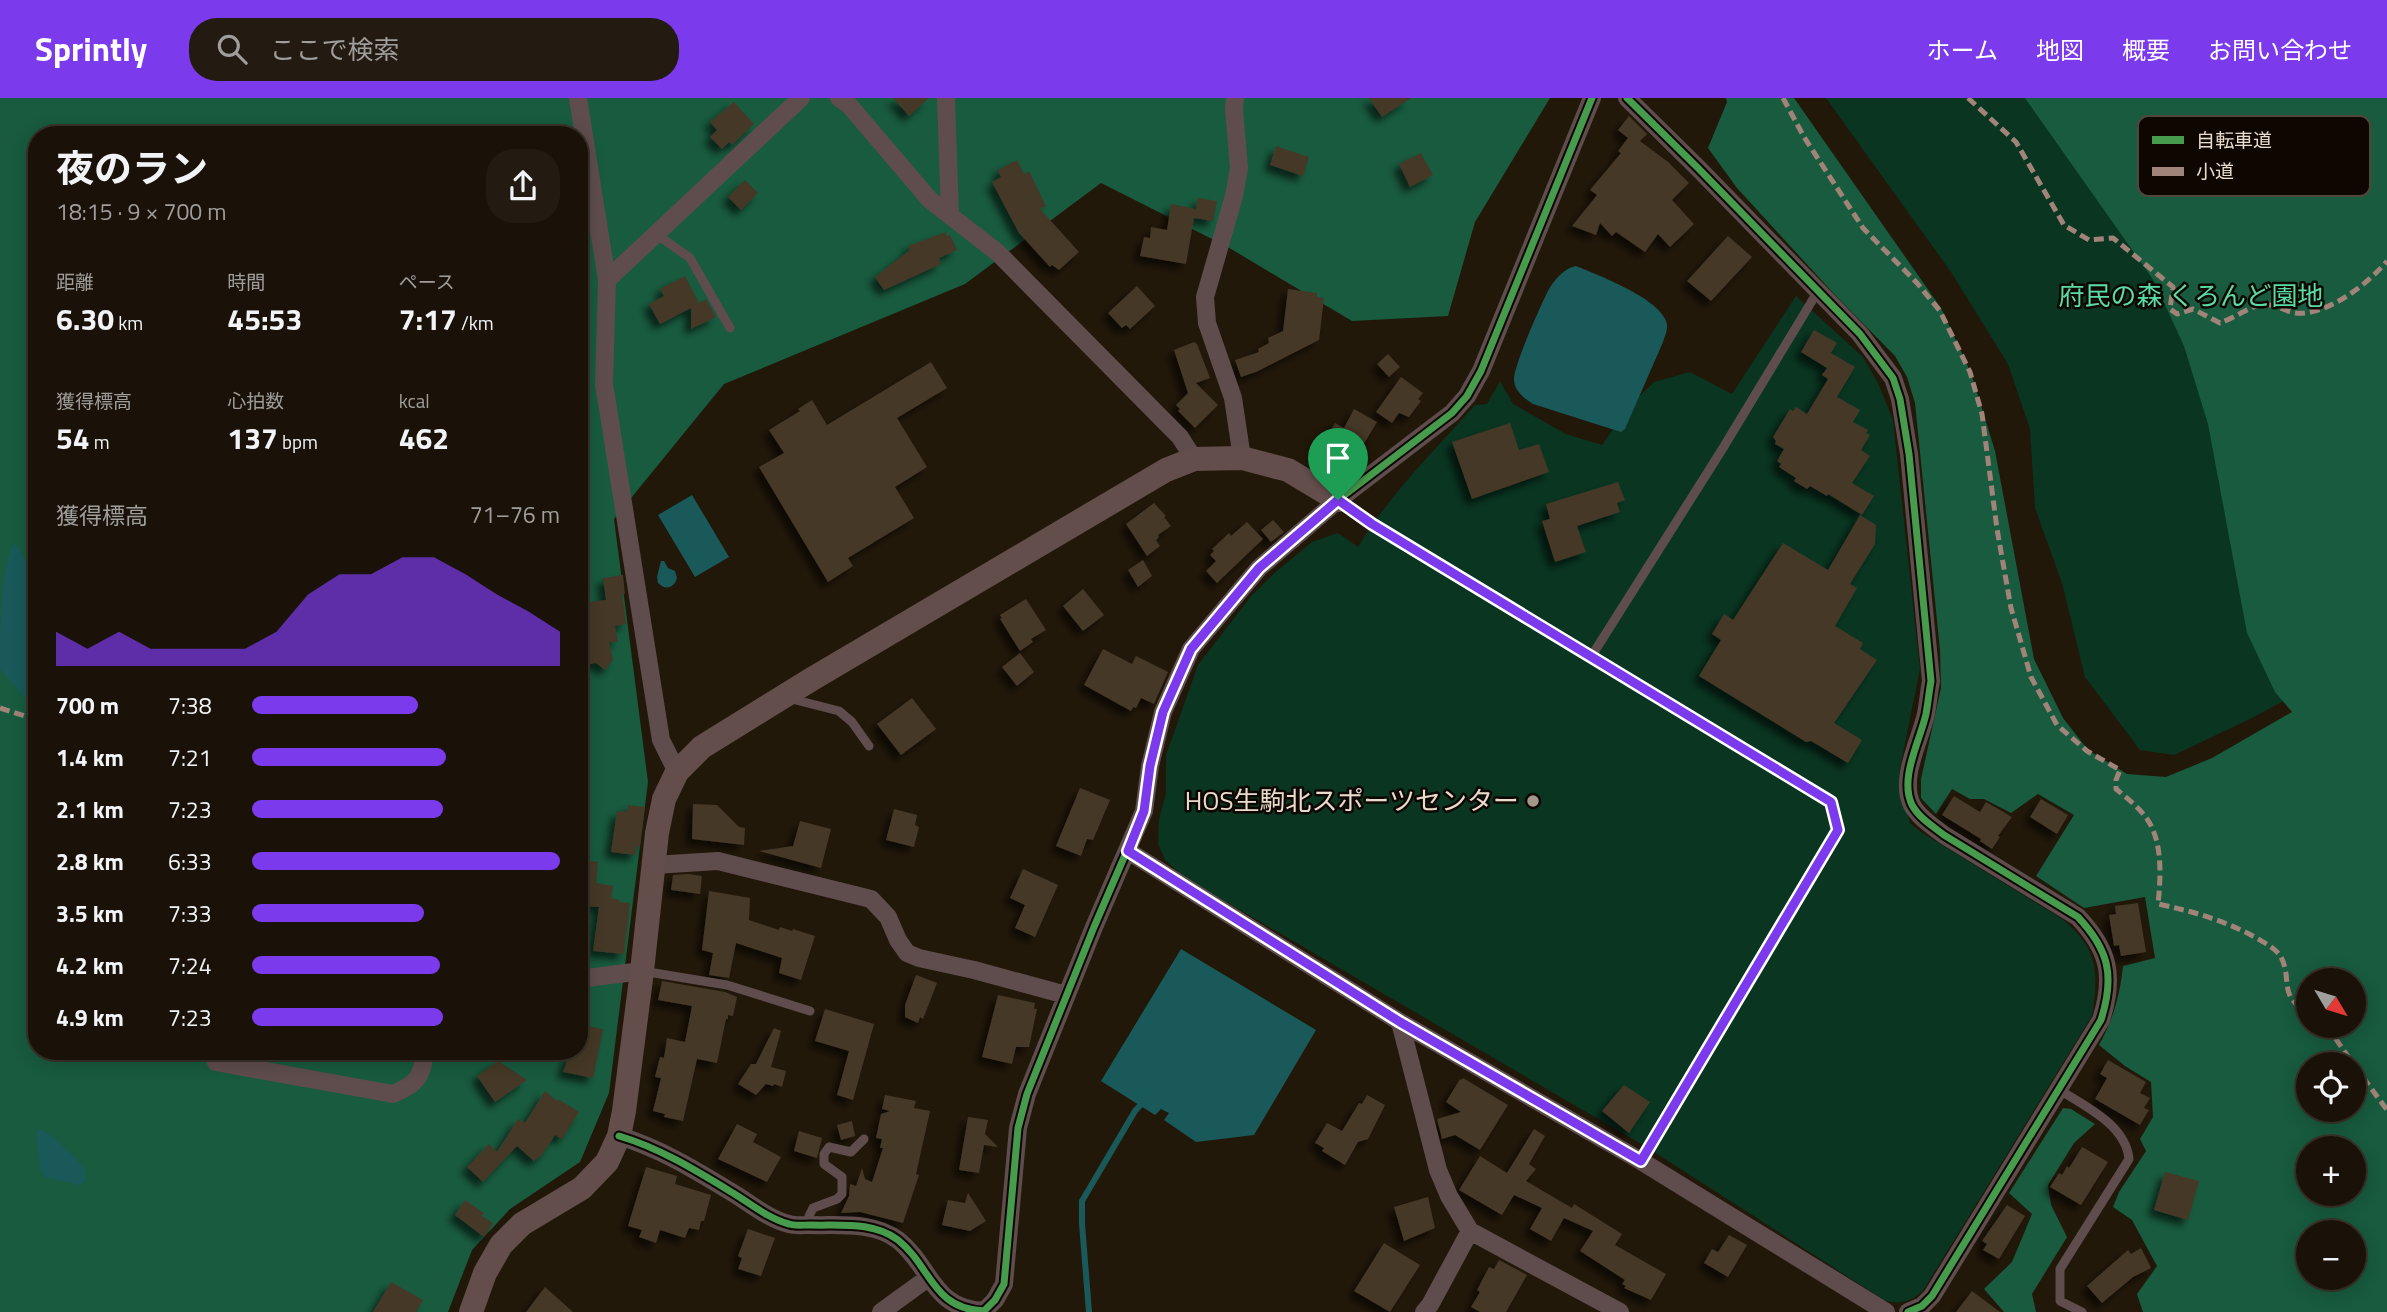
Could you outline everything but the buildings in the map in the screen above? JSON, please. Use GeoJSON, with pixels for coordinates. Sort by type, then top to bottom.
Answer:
{"type":"FeatureCollection","features":[{"type":"Feature","properties":{"kind":"street"},"geometry":{"type":"LineString","coordinates":[[579,98],[583,126]]}},
{"type":"Feature","properties":{"kind":"street"},"geometry":{"type":"LineString","coordinates":[[607,280],[801,98]]}},
{"type":"Feature","properties":{"kind":"street"},"geometry":{"type":"LineString","coordinates":[[839,98],[849,105],[930,200],[997,252],[1181,437],[1194,459]]}},
{"type":"Feature","properties":{"kind":"street"},"geometry":{"type":"LineString","coordinates":[[946,98],[950,215]]}},
{"type":"Feature","properties":{"kind":"street"},"geometry":{"type":"LineString","coordinates":[[1235,98],[1239,168],[1234,196],[1205,296],[1207,323],[1233,398],[1242,458]]}},
{"type":"Feature","properties":{"kind":"street"},"geometry":{"type":"LineString","coordinates":[[619,1136],[646,1144],[789,1224],[869,1226],[896,1238],[914,1255],[942,1295],[954,1305],[968,1310],[984,1311],[995,1300],[1004,1284],[1018,1128],[1027,1094],[1144,811],[1150,766],[1163,712],[1191,649],[1259,568],[1338,500],[1433,429],[1467,396],[1481,371],[1592,98]]}},
{"type":"Feature","properties":{"kind":"street"},"geometry":{"type":"LineString","coordinates":[[1627,98],[1860,334],[1893,378],[1900,399],[1909,454],[1931,681],[1926,714],[1909,775],[1908,792],[1913,807],[1944,835],[2078,916],[2092,933],[2108,962],[2108,1000],[2101,1020],[1932,1296],[1922,1306],[1908,1312]]}},
{"type":"Feature","properties":{"kind":"street"},"geometry":{"type":"LineString","coordinates":[[588,156],[607,280],[604,384],[661,740],[677,772]]}},
{"type":"Feature","properties":{"kind":"street"},"geometry":{"type":"LineString","coordinates":[[471,1312],[485,1273],[501,1245],[522,1224],[582,1188],[607,1162],[619,1136],[642,971],[657,833],[664,799],[677,772],[702,747],[1104,505],[1166,470],[1194,459],[1242,458],[1288,470],[1338,500]]}},
{"type":"Feature","properties":{"kind":"street"},"geometry":{"type":"LineString","coordinates":[[1128,851],[1400,1022],[1641,1161],[1886,1312]]}},
{"type":"Feature","properties":{"kind":"street"},"geometry":{"type":"LineString","coordinates":[[654,865],[718,861],[872,899],[888,917],[907,953],[1066,995]]}},
{"type":"Feature","properties":{"kind":"street"},"geometry":{"type":"LineString","coordinates":[[588,978],[642,971]]}},
{"type":"Feature","properties":{"kind":"street"},"geometry":{"type":"LineString","coordinates":[[1400,1022],[1438,1170],[1449,1196],[1470,1231],[1612,1310]]}},
{"type":"Feature","properties":{"kind":"street"},"geometry":{"type":"LineString","coordinates":[[216,1062],[393,1094],[410,1087],[422,1072],[424,1060]]}},
{"type":"Feature","properties":{"kind":"street"},"geometry":{"type":"LineString","coordinates":[[1424,1312],[1470,1231]]}},
{"type":"Feature","properties":{"kind":"street"},"geometry":{"type":"LineString","coordinates":[[881,1312],[928,1278]]}},
{"type":"Feature","properties":{"kind":"lane"},"geometry":{"type":"LineString","coordinates":[[656,234],[690,258],[730,328]]}},
{"type":"Feature","properties":{"kind":"lane"},"geometry":{"type":"LineString","coordinates":[[1591,657],[1818,291]]}},
{"type":"Feature","properties":{"kind":"lane"},"geometry":{"type":"LineString","coordinates":[[1338,500],[1372,524],[1831,802],[1838,830],[1641,1161]]}},
{"type":"Feature","properties":{"kind":"lane"},"geometry":{"type":"LineString","coordinates":[[783,697],[839,711],[852,722],[869,746]]}},
{"type":"Feature","properties":{"kind":"lane"},"geometry":{"type":"LineString","coordinates":[[642,971],[727,985],[810,1011]]}},
{"type":"Feature","properties":{"kind":"lane"},"geometry":{"type":"LineString","coordinates":[[2059,1089],[2100,1116],[2128,1144],[2129,1159],[2060,1269],[2060,1301],[2082,1312]]}},
{"type":"Feature","properties":{"kind":"lane"},"geometry":{"type":"LineString","coordinates":[[809,1225],[813,1208],[837,1199],[842,1194],[842,1177],[824,1164],[824,1154],[829,1147],[851,1152],[864,1139]]}},
{"type":"Feature","properties":{"kind":"green space"},"geometry":{"type":"Polygon","coordinates":[[[0,98],[1550,98],[1475,222],[1448,316],[1352,321],[1226,246],[1101,183],[965,284],[724,384],[614,519],[648,782],[609,1093],[580,1162],[510,1209],[472,1250],[448,1312],[0,1312],[0,98]]]}},
{"type":"Feature","properties":{"kind":"green space"},"geometry":{"type":"Polygon","coordinates":[[[1726,98],[1794,98],[1941,308],[1971,373],[1995,451],[2034,659],[2063,718],[2088,750],[2127,774],[2166,777],[2212,758],[2292,712],[2275,692],[2247,633],[2208,424],[2184,346],[2154,281],[2025,98],[2387,98],[2387,1312],[2143,1312],[2137,1294],[2157,1266],[2132,1220],[2113,1207],[2119,1192],[2146,1151],[2140,1139],[2153,1117],[2151,1082],[2099,1045],[2115,1007],[2123,966],[2155,958],[2145,897],[2084,908],[2036,876],[2074,815],[2038,794],[2011,813],[1984,799],[1970,799],[1952,789],[1936,814],[1921,798],[1921,779],[1941,688],[1940,650],[1915,403],[1907,377],[1895,356],[1737,188],[1708,148],[1727,102],[1726,98]]]}},
{"type":"Feature","properties":{"kind":"green space","name":"府民の森 くろんど園地"},"geometry":{"type":"Polygon","coordinates":[[[1826,98],[2387,98],[2373,653],[2250,719],[2174,755],[2140,750],[2085,677],[2062,583],[2035,508],[2030,429],[2008,364],[1951,272],[1826,98]]]}},
{"type":"Feature","properties":{"kind":"green space","name":"HOS生駒北スポーツセンター"},"geometry":{"type":"Polygon","coordinates":[[[1796,296],[1863,357],[1878,383],[1893,420],[1920,669],[1899,783],[1910,823],[2062,919],[2083,940],[2093,962],[2095,974],[2092,1016],[1924,1289],[1910,1300],[1901,1302],[1884,1300],[1648,1148],[1185,878],[1165,860],[1158,844],[1159,819],[1166,793],[1166,755],[1198,665],[1252,595],[1278,570],[1312,542],[1338,533],[1358,547],[1413,473],[1475,405],[1487,404],[1500,381],[1513,404],[1566,434],[1602,445],[1629,406],[1654,382],[1690,372],[1732,394],[1796,296]]]}},
{"type":"Feature","properties":{"kind":"green space"},"geometry":{"type":"Polygon","coordinates":[[[2063,1108],[2071,1109],[2095,1124],[2074,1143],[2048,1185],[2051,1205],[2067,1237],[2032,1294],[2036,1312],[2004,1312],[1984,1289],[2012,1262],[2032,1214],[2009,1193],[2063,1108]]]}},
{"type":"Feature","properties":{"kind":"water"},"geometry":{"type":"Polygon","coordinates":[[[1576,266],[1640,296],[1661,312],[1667,324],[1663,342],[1625,429],[1621,432],[1533,404],[1520,394],[1514,383],[1523,349],[1548,291],[1560,275],[1576,266]]]}},
{"type":"Feature","properties":{"kind":"water"},"geometry":{"type":"Polygon","coordinates":[[[692,495],[729,557],[695,577],[658,515],[692,495]]]}},
{"type":"Feature","properties":{"kind":"water"},"geometry":{"type":"Polygon","coordinates":[[[15,543],[28,565],[28,698],[23,696],[0,669],[4,584],[10,553],[15,543]]]}},
{"type":"Feature","properties":{"kind":"water"},"geometry":{"type":"Polygon","coordinates":[[[661,561],[675,571],[677,578],[669,587],[658,583],[661,561]]]}},
{"type":"Feature","properties":{"kind":"water"},"geometry":{"type":"Polygon","coordinates":[[[1181,949],[1316,1030],[1254,1135],[1196,1142],[1164,1120],[1169,1113],[1161,1109],[1155,1115],[1101,1081],[1181,949]]]}},
{"type":"Feature","properties":{"kind":"water"},"geometry":{"type":"Polygon","coordinates":[[[41,1129],[58,1141],[85,1168],[85,1180],[80,1185],[45,1177],[40,1170],[36,1131],[41,1129]]]}},
{"type":"Feature","properties":{"kind":"waterway"},"geometry":{"type":"LineString","coordinates":[[1089,1312],[1082,1201],[1135,1111],[1145,1100]]}},
{"type":"Feature","properties":{"kind":"marked path"},"geometry":{"type":"LineString","coordinates":[[1783,98],[1804,137],[1863,228],[1917,283],[1940,311],[1970,372],[1982,414],[1997,529],[2011,608],[2031,677],[2057,725],[2087,751],[2120,770],[2116,789],[2135,805],[2151,825],[2158,847],[2158,904],[2223,922],[2272,947],[2281,957],[2287,987],[2296,1004]]}},
{"type":"Feature","properties":{"kind":"marked path"},"geometry":{"type":"LineString","coordinates":[[1968,98],[2016,142],[2064,225],[2089,240],[2113,238],[2173,287],[2170,309],[2177,314],[2193,309],[2220,323],[2264,304],[2296,313],[2308,313],[2334,304],[2370,279],[2387,261]]}},
{"type":"Feature","properties":{"kind":"marked path"},"geometry":{"type":"LineString","coordinates":[[0,708],[28,717]]}},
{"type":"Feature","properties":{"kind":"marked path"},"geometry":{"type":"LineString","coordinates":[[2335,1038],[2345,1052]]}},
{"type":"Feature","properties":{"kind":"marked path"},"geometry":{"type":"LineString","coordinates":[[2366,1081],[2387,1110]]}},
{"type":"Feature","properties":{"kind":"cycle path"},"geometry":{"type":"LineString","coordinates":[[619,1136],[678,1161],[782,1222],[791,1225],[867,1227],[888,1234],[909,1250],[943,1295],[953,1303],[984,1311],[995,1300],[1004,1284],[1018,1128],[1027,1094],[1144,811],[1150,766],[1163,712],[1191,649],[1259,568],[1338,500],[1452,413],[1467,396],[1481,371],[1592,98]]}},
{"type":"Feature","properties":{"kind":"cycle path"},"geometry":{"type":"LineString","coordinates":[[1627,98],[1860,334],[1893,378],[1900,399],[1909,454],[1931,681],[1926,714],[1909,771],[1912,805],[1944,835],[2078,917],[2097,941],[2106,964],[2108,990],[2101,1020],[1932,1296],[1922,1306],[1908,1312]]}},
{"type":"Feature","properties":{"kind":"place","name":"HOS生駒北スポーツセンター"},"geometry":{"type":"Point","coordinates":[1533,801]}},
{"type":"Feature","properties":{"kind":"route"},"geometry":{"type":"LineString","coordinates":[[1338,500],[1372,524],[1831,802],[1838,830],[1641,1161],[1400,1022],[1128,851],[1144,811],[1150,766],[1163,712],[1191,649],[1259,568],[1338,500]]}}]}
